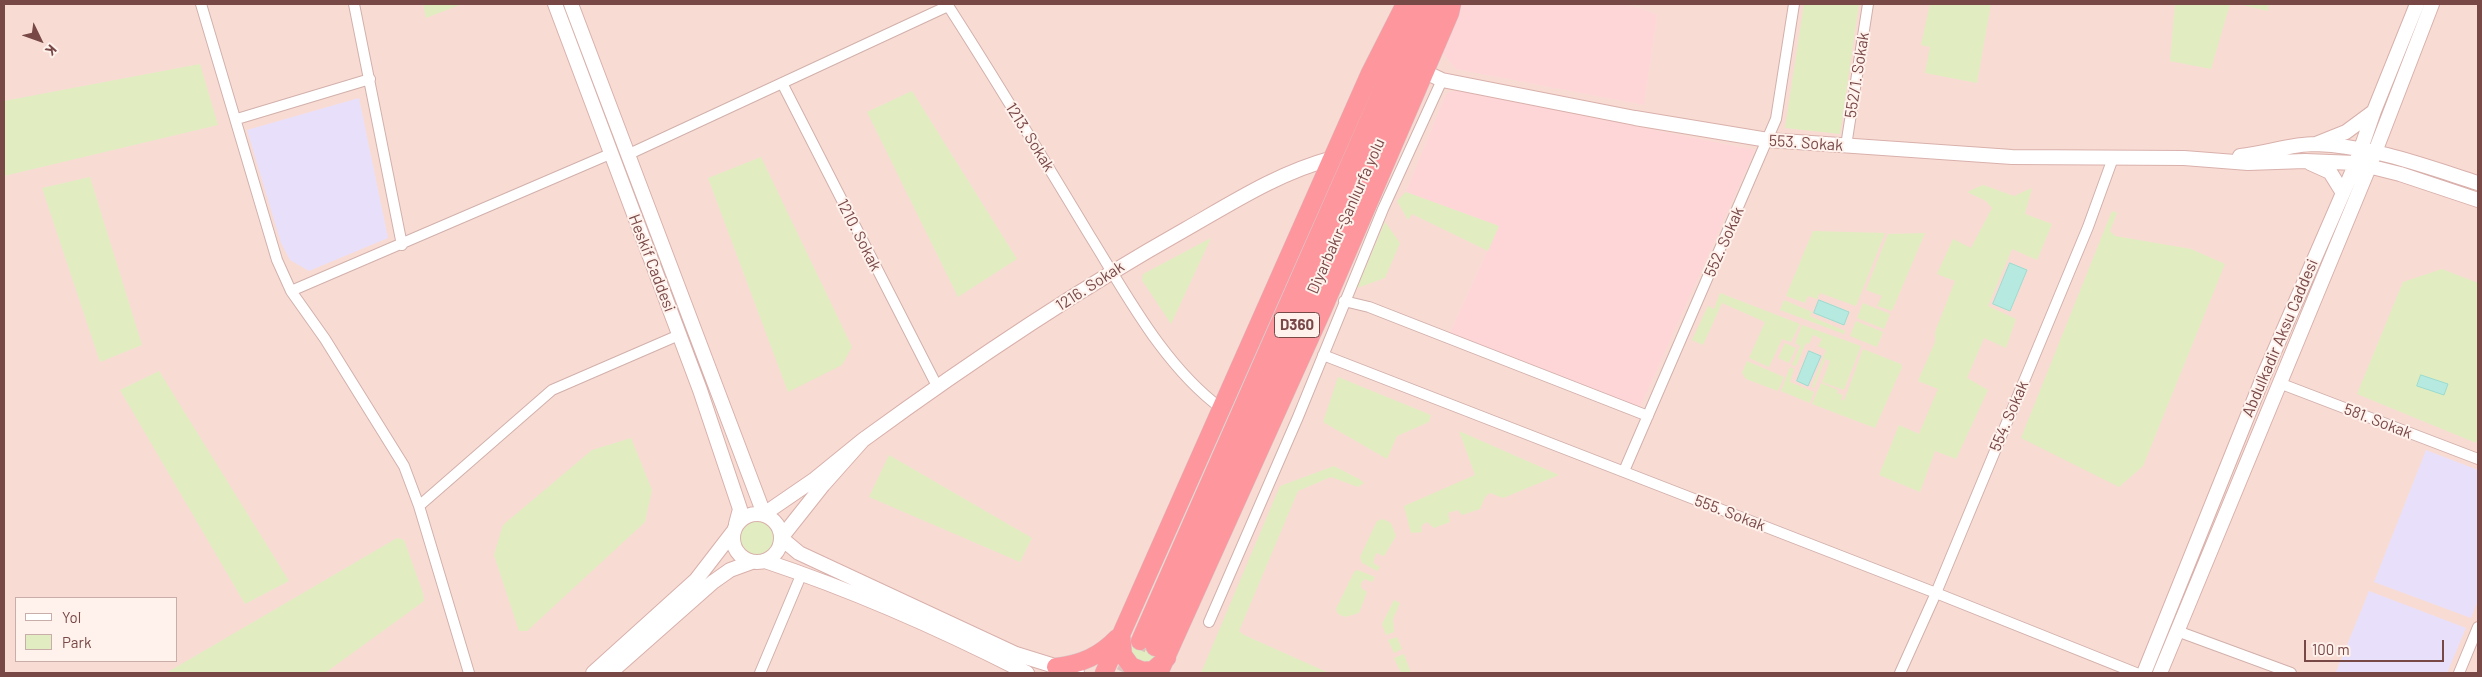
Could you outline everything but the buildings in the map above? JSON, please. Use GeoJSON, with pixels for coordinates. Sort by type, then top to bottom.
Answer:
{"type":"FeatureCollection","features":[{"type":"Feature","properties":{"kind":"highway"},"geometry":{"type":"LineString","coordinates":[[1104,673],[1370,73],[1405,4]]}},
{"type":"Feature","properties":{"kind":"highway","name":"Diyarbakır-Şanlıurfa yolu"},"geometry":{"type":"LineString","coordinates":[[1159,659],[1420,4]]}},
{"type":"Feature","properties":{"kind":"highway","name":"Diyarbakır-Şanlıurfa yolu"},"geometry":{"type":"LineString","coordinates":[[1159,659],[1439,4]]}},
{"type":"Feature","properties":{"kind":"highway"},"geometry":{"type":"LineString","coordinates":[[1121,634],[1123,655],[1131,666],[1143,671],[1153,670],[1425,72],[1452,4]]}},
{"type":"Feature","properties":{"kind":"highway"},"geometry":{"type":"LineString","coordinates":[[1056,667],[1072,666],[1090,659],[1107,649],[1121,634]]}},
{"type":"Feature","properties":{"kind":"main road","name":"Heskif Caddesi"},"geometry":{"type":"LineString","coordinates":[[555,4],[700,390],[740,509],[735,528]]}},
{"type":"Feature","properties":{"kind":"main road"},"geometry":{"type":"LineString","coordinates":[[571,4],[764,514],[776,523],[782,538],[799,553],[1016,654],[1077,673]]}},
{"type":"Feature","properties":{"kind":"main road","name":"Abdulkadir Aksu Caddesi"},"geometry":{"type":"LineString","coordinates":[[2160,673],[2278,384],[2362,159],[2374,111],[2417,4]]}},
{"type":"Feature","properties":{"kind":"main road"},"geometry":{"type":"LineString","coordinates":[[2194,159],[2248,163],[2362,159],[2375,152],[2432,4]]}},
{"type":"Feature","properties":{"kind":"main road","name":"553. Sokak"},"geometry":{"type":"LineString","coordinates":[[1425,72],[1442,80],[1635,118],[1768,140],[2012,157],[2194,159]]}},
{"type":"Feature","properties":{"kind":"main road"},"geometry":{"type":"LineString","coordinates":[[2194,159],[2252,155],[2281,148],[2314,144],[2342,134],[2374,111]]}},
{"type":"Feature","properties":{"kind":"main road"},"geometry":{"type":"LineString","coordinates":[[2314,144],[2478,200]]}},
{"type":"Feature","properties":{"kind":"main road"},"geometry":{"type":"LineString","coordinates":[[2375,152],[2478,184]]}},
{"type":"Feature","properties":{"kind":"main road","name":"1216. Sokak"},"geometry":{"type":"LineString","coordinates":[[863,440],[937,386],[1112,271],[1299,167],[1332,158]]}},
{"type":"Feature","properties":{"kind":"main road","name":"Abdulkadir Aksu Caddesi"},"geometry":{"type":"LineString","coordinates":[[2144,673],[2264,375],[2343,193],[2362,159]]}},
{"type":"Feature","properties":{"kind":"main road"},"geometry":{"type":"LineString","coordinates":[[2305,161],[2330,172],[2343,193]]}},
{"type":"Feature","properties":{"kind":"main road"},"geometry":{"type":"LineString","coordinates":[[593,673],[696,580],[735,528],[748,515],[764,514],[815,479],[863,440]]}},
{"type":"Feature","properties":{"kind":"main road"},"geometry":{"type":"LineString","coordinates":[[610,673],[713,582],[730,570],[758,562],[777,552],[782,538],[823,485],[863,440]]}},
{"type":"Feature","properties":{"kind":"main road"},"geometry":{"type":"LineString","coordinates":[[735,528],[734,548],[739,554],[758,562],[802,573],[903,616],[1027,673]]}},
{"type":"Feature","properties":{"kind":"street"},"geometry":{"type":"LineString","coordinates":[[201,4],[277,260],[291,291],[325,339],[404,466],[419,506],[469,673]]}},
{"type":"Feature","properties":{"kind":"street"},"geometry":{"type":"LineString","coordinates":[[354,4],[402,245]]}},
{"type":"Feature","properties":{"kind":"street","name":"552. Sokak"},"geometry":{"type":"LineString","coordinates":[[1624,472],[1776,119],[1794,4]]}},
{"type":"Feature","properties":{"kind":"street","name":"552/1. Sokak"},"geometry":{"type":"LineString","coordinates":[[1846,146],[1868,4]]}},
{"type":"Feature","properties":{"kind":"street"},"geometry":{"type":"LineString","coordinates":[[627,155],[947,5]]}},
{"type":"Feature","properties":{"kind":"street","name":"1213. Sokak"},"geometry":{"type":"LineString","coordinates":[[947,5],[1112,271],[1164,350],[1186,378],[1222,410]]}},
{"type":"Feature","properties":{"kind":"street"},"geometry":{"type":"LineString","coordinates":[[236,119],[370,79]]}},
{"type":"Feature","properties":{"kind":"street"},"geometry":{"type":"LineString","coordinates":[[1209,622],[1383,209],[1442,80]]}},
{"type":"Feature","properties":{"kind":"street","name":"1210. Sokak"},"geometry":{"type":"LineString","coordinates":[[782,82],[937,386]]}},
{"type":"Feature","properties":{"kind":"street"},"geometry":{"type":"LineString","coordinates":[[291,291],[402,245],[610,154]]}},
{"type":"Feature","properties":{"kind":"street","name":"554. Sokak"},"geometry":{"type":"LineString","coordinates":[[1900,673],[1936,593],[2088,227],[2113,158]]}},
{"type":"Feature","properties":{"kind":"street"},"geometry":{"type":"LineString","coordinates":[[1344,301],[1369,307],[1648,416]]}},
{"type":"Feature","properties":{"kind":"street"},"geometry":{"type":"LineString","coordinates":[[419,506],[552,390],[679,335]]}},
{"type":"Feature","properties":{"kind":"street","name":"555. Sokak"},"geometry":{"type":"LineString","coordinates":[[1323,355],[1936,593],[2136,673]]}},
{"type":"Feature","properties":{"kind":"street","name":"581. Sokak"},"geometry":{"type":"LineString","coordinates":[[2278,384],[2478,459]]}},
{"type":"Feature","properties":{"kind":"street"},"geometry":{"type":"LineString","coordinates":[[760,673],[802,573]]}},
{"type":"Feature","properties":{"kind":"street"},"geometry":{"type":"LineString","coordinates":[[2459,673],[2478,627]]}},
{"type":"Feature","properties":{"kind":"street"},"geometry":{"type":"LineString","coordinates":[[2178,631],[2291,673]]}},
{"type":"Feature","properties":{"kind":"shaded area"},"geometry":{"type":"Polygon","coordinates":[[[4,4],[2478,4],[2478,673],[4,673],[4,4]]]}},
{"type":"Feature","properties":{"kind":"shaded area"},"geometry":{"type":"Polygon","coordinates":[[[1460,4],[1620,4],[1640,8],[1657,15],[1644,105],[1456,69],[1440,50],[1460,4]]]}},
{"type":"Feature","properties":{"kind":"shaded area"},"geometry":{"type":"Polygon","coordinates":[[[1455,90],[1755,150],[1640,407],[1450,333],[1499,226],[1406,192],[1446,94],[1455,90]]]}},
{"type":"Feature","properties":{"kind":"shaded area"},"geometry":{"type":"Polygon","coordinates":[[[359,98],[388,238],[309,271],[290,260],[281,243],[247,130],[359,98]]]}},
{"type":"Feature","properties":{"kind":"shaded area"},"geometry":{"type":"Polygon","coordinates":[[[2426,450],[2478,470],[2478,600],[2471,618],[2374,582],[2426,450]]]}},
{"type":"Feature","properties":{"kind":"shaded area"},"geometry":{"type":"Polygon","coordinates":[[[2369,591],[2466,628],[2447,673],[2336,672],[2369,591]]]}},
{"type":"Feature","properties":{"kind":"green space"},"geometry":{"type":"Polygon","coordinates":[[[423,4],[462,4],[426,18],[423,4]]]}},
{"type":"Feature","properties":{"kind":"green space"},"geometry":{"type":"Polygon","coordinates":[[[1804,4],[1859,4],[1840,134],[1785,128],[1804,4]]]}},
{"type":"Feature","properties":{"kind":"green space"},"geometry":{"type":"Polygon","coordinates":[[[1930,4],[1991,4],[1977,83],[1925,73],[1930,47],[1921,45],[1930,4]]]}},
{"type":"Feature","properties":{"kind":"green space"},"geometry":{"type":"Polygon","coordinates":[[[2175,4],[2230,4],[2211,69],[2170,61],[2175,4]]]}},
{"type":"Feature","properties":{"kind":"green space"},"geometry":{"type":"Polygon","coordinates":[[[2238,4],[2269,4],[2268,11],[2238,4]]]}},
{"type":"Feature","properties":{"kind":"green space"},"geometry":{"type":"Polygon","coordinates":[[[200,64],[218,125],[4,176],[4,101],[200,64]]]}},
{"type":"Feature","properties":{"kind":"green space"},"geometry":{"type":"Polygon","coordinates":[[[912,91],[1017,259],[958,297],[867,112],[912,91]]]}},
{"type":"Feature","properties":{"kind":"green space"},"geometry":{"type":"Polygon","coordinates":[[[761,157],[852,347],[842,365],[788,392],[708,178],[761,157]]]}},
{"type":"Feature","properties":{"kind":"green space"},"geometry":{"type":"Polygon","coordinates":[[[90,177],[142,345],[100,362],[42,188],[90,177]]]}},
{"type":"Feature","properties":{"kind":"green space"},"geometry":{"type":"Polygon","coordinates":[[[1983,185],[2014,196],[2032,188],[2025,214],[2052,224],[2037,260],[2012,249],[1988,306],[2016,319],[2006,348],[1984,338],[1967,378],[1988,390],[1956,459],[1935,451],[1920,492],[1879,475],[1899,425],[1919,434],[1938,389],[1918,381],[1935,342],[1935,332],[1955,281],[1937,274],[1953,239],[1971,248],[1992,208],[1986,201],[1967,192],[1983,185]]]}},
{"type":"Feature","properties":{"kind":"green space"},"geometry":{"type":"Polygon","coordinates":[[[1406,192],[1499,226],[1488,251],[1412,214],[1408,220],[1397,201],[1406,192]]]}},
{"type":"Feature","properties":{"kind":"green space"},"geometry":{"type":"Polygon","coordinates":[[[2112,211],[2117,213],[2110,231],[2115,236],[2191,249],[2225,264],[2143,466],[2119,487],[2021,438],[2112,211]]]}},
{"type":"Feature","properties":{"kind":"green space"},"geometry":{"type":"Polygon","coordinates":[[[1385,222],[1400,243],[1385,278],[1357,288],[1385,222]]]}},
{"type":"Feature","properties":{"kind":"green space"},"geometry":{"type":"Polygon","coordinates":[[[1813,231],[1885,233],[1856,306],[1820,293],[1817,299],[1808,296],[1805,303],[1786,296],[1813,231]]]}},
{"type":"Feature","properties":{"kind":"green space"},"geometry":{"type":"Polygon","coordinates":[[[1925,233],[1892,311],[1877,306],[1882,296],[1866,290],[1888,234],[1925,233]]]}},
{"type":"Feature","properties":{"kind":"green space"},"geometry":{"type":"Polygon","coordinates":[[[1211,238],[1171,324],[1142,280],[1143,274],[1211,238]]]}},
{"type":"Feature","properties":{"kind":"green space"},"geometry":{"type":"Polygon","coordinates":[[[2442,269],[2478,283],[2478,436],[2476,443],[2357,394],[2403,282],[2442,269]]]}},
{"type":"Feature","properties":{"kind":"green space"},"geometry":{"type":"Polygon","coordinates":[[[1720,293],[1800,324],[1791,342],[1782,339],[1769,367],[1749,358],[1765,322],[1722,303],[1703,345],[1692,340],[1708,306],[1714,309],[1720,293]]]}},
{"type":"Feature","properties":{"kind":"green space"},"geometry":{"type":"Polygon","coordinates":[[[1784,300],[1812,312],[1810,316],[1845,331],[1844,334],[1780,310],[1784,300]]]}},
{"type":"Feature","properties":{"kind":"green space"},"geometry":{"type":"Polygon","coordinates":[[[1863,303],[1890,314],[1884,329],[1857,318],[1863,303]]]}},
{"type":"Feature","properties":{"kind":"green space"},"geometry":{"type":"Polygon","coordinates":[[[1856,321],[1883,332],[1877,347],[1850,336],[1856,321]]]}},
{"type":"Feature","properties":{"kind":"green space"},"geometry":{"type":"Polygon","coordinates":[[[1802,325],[1861,346],[1844,390],[1822,382],[1830,361],[1825,359],[1814,388],[1812,387],[1826,350],[1818,346],[1822,339],[1813,335],[1809,344],[1806,343],[1796,366],[1792,365],[1800,346],[1795,343],[1802,325]]]}},
{"type":"Feature","properties":{"kind":"green space"},"geometry":{"type":"Polygon","coordinates":[[[1785,343],[1796,348],[1789,363],[1778,358],[1785,343]]]}},
{"type":"Feature","properties":{"kind":"green space"},"geometry":{"type":"Polygon","coordinates":[[[1863,349],[1901,364],[1902,367],[1875,428],[1812,404],[1821,383],[1838,390],[1837,393],[1843,395],[1841,399],[1844,401],[1863,349]]]}},
{"type":"Feature","properties":{"kind":"green space"},"geometry":{"type":"Polygon","coordinates":[[[1747,361],[1784,377],[1778,391],[1746,379],[1742,373],[1747,361]]]}},
{"type":"Feature","properties":{"kind":"green space"},"geometry":{"type":"Polygon","coordinates":[[[1790,367],[1794,369],[1790,382],[1814,392],[1810,403],[1781,391],[1790,367]]]}},
{"type":"Feature","properties":{"kind":"green space"},"geometry":{"type":"Polygon","coordinates":[[[159,371],[289,581],[245,604],[120,390],[159,371]]]}},
{"type":"Feature","properties":{"kind":"green space"},"geometry":{"type":"Polygon","coordinates":[[[1338,377],[1431,415],[1429,422],[1397,436],[1387,459],[1323,422],[1338,377]]]}},
{"type":"Feature","properties":{"kind":"green space"},"geometry":{"type":"Polygon","coordinates":[[[1459,431],[1559,475],[1503,498],[1490,493],[1485,497],[1480,509],[1462,515],[1458,510],[1448,513],[1450,522],[1434,528],[1427,522],[1421,526],[1422,532],[1411,533],[1404,506],[1475,475],[1459,431]]]}},
{"type":"Feature","properties":{"kind":"green space"},"geometry":{"type":"Polygon","coordinates":[[[631,438],[652,490],[645,522],[527,631],[519,631],[494,555],[503,525],[592,450],[631,438]]]}},
{"type":"Feature","properties":{"kind":"green space"},"geometry":{"type":"Polygon","coordinates":[[[889,455],[1032,538],[1020,562],[869,497],[889,455]]]}},
{"type":"Feature","properties":{"kind":"green space"},"geometry":{"type":"Polygon","coordinates":[[[1334,466],[1364,483],[1358,487],[1331,477],[1298,491],[1239,631],[1244,635],[1329,673],[1201,673],[1280,486],[1334,466]]]}},
{"type":"Feature","properties":{"kind":"green space"},"geometry":{"type":"Polygon","coordinates":[[[761,517],[768,520],[774,526],[777,537],[776,545],[768,554],[761,557],[753,557],[746,554],[738,545],[737,533],[740,526],[749,518],[761,517]]]}},
{"type":"Feature","properties":{"kind":"green space"},"geometry":{"type":"Polygon","coordinates":[[[1383,519],[1391,523],[1396,536],[1384,556],[1376,553],[1373,563],[1380,567],[1377,571],[1362,563],[1360,557],[1377,521],[1383,519]]]}},
{"type":"Feature","properties":{"kind":"green space"},"geometry":{"type":"Polygon","coordinates":[[[397,538],[404,540],[423,593],[424,601],[325,673],[166,673],[397,538]]]}},
{"type":"Feature","properties":{"kind":"green space"},"geometry":{"type":"Polygon","coordinates":[[[1358,570],[1375,577],[1372,582],[1365,579],[1361,583],[1361,588],[1367,592],[1359,613],[1345,617],[1338,614],[1336,609],[1354,572],[1358,570]]]}},
{"type":"Feature","properties":{"kind":"green space"},"geometry":{"type":"Polygon","coordinates":[[[1394,600],[1400,603],[1393,619],[1394,632],[1386,635],[1382,624],[1394,600]]]}},
{"type":"Feature","properties":{"kind":"green space"},"geometry":{"type":"Polygon","coordinates":[[[1397,637],[1402,649],[1394,653],[1388,640],[1397,637]]]}},
{"type":"Feature","properties":{"kind":"green space"},"geometry":{"type":"Polygon","coordinates":[[[1128,640],[1160,653],[1153,660],[1145,662],[1132,657],[1128,640]]]}},
{"type":"Feature","properties":{"kind":"green space"},"geometry":{"type":"Polygon","coordinates":[[[1404,654],[1411,673],[1401,673],[1394,658],[1404,654]]]}},
{"type":"Feature","properties":{"kind":"water"},"geometry":{"type":"Polygon","coordinates":[[[2010,263],[2027,270],[2010,311],[1993,304],[2010,263]]]}},
{"type":"Feature","properties":{"kind":"water"},"geometry":{"type":"Polygon","coordinates":[[[1819,300],[1849,312],[1844,325],[1814,313],[1819,300]]]}},
{"type":"Feature","properties":{"kind":"water"},"geometry":{"type":"Polygon","coordinates":[[[1809,351],[1821,356],[1808,386],[1797,381],[1809,351]]]}},
{"type":"Feature","properties":{"kind":"water"},"geometry":{"type":"Polygon","coordinates":[[[2421,375],[2448,384],[2444,395],[2417,386],[2421,375]]]}},
{"type":"Feature","properties":{"kind":"tunnel"},"geometry":{"type":"LineString","coordinates":[[1125,673],[1140,641]]}}]}
